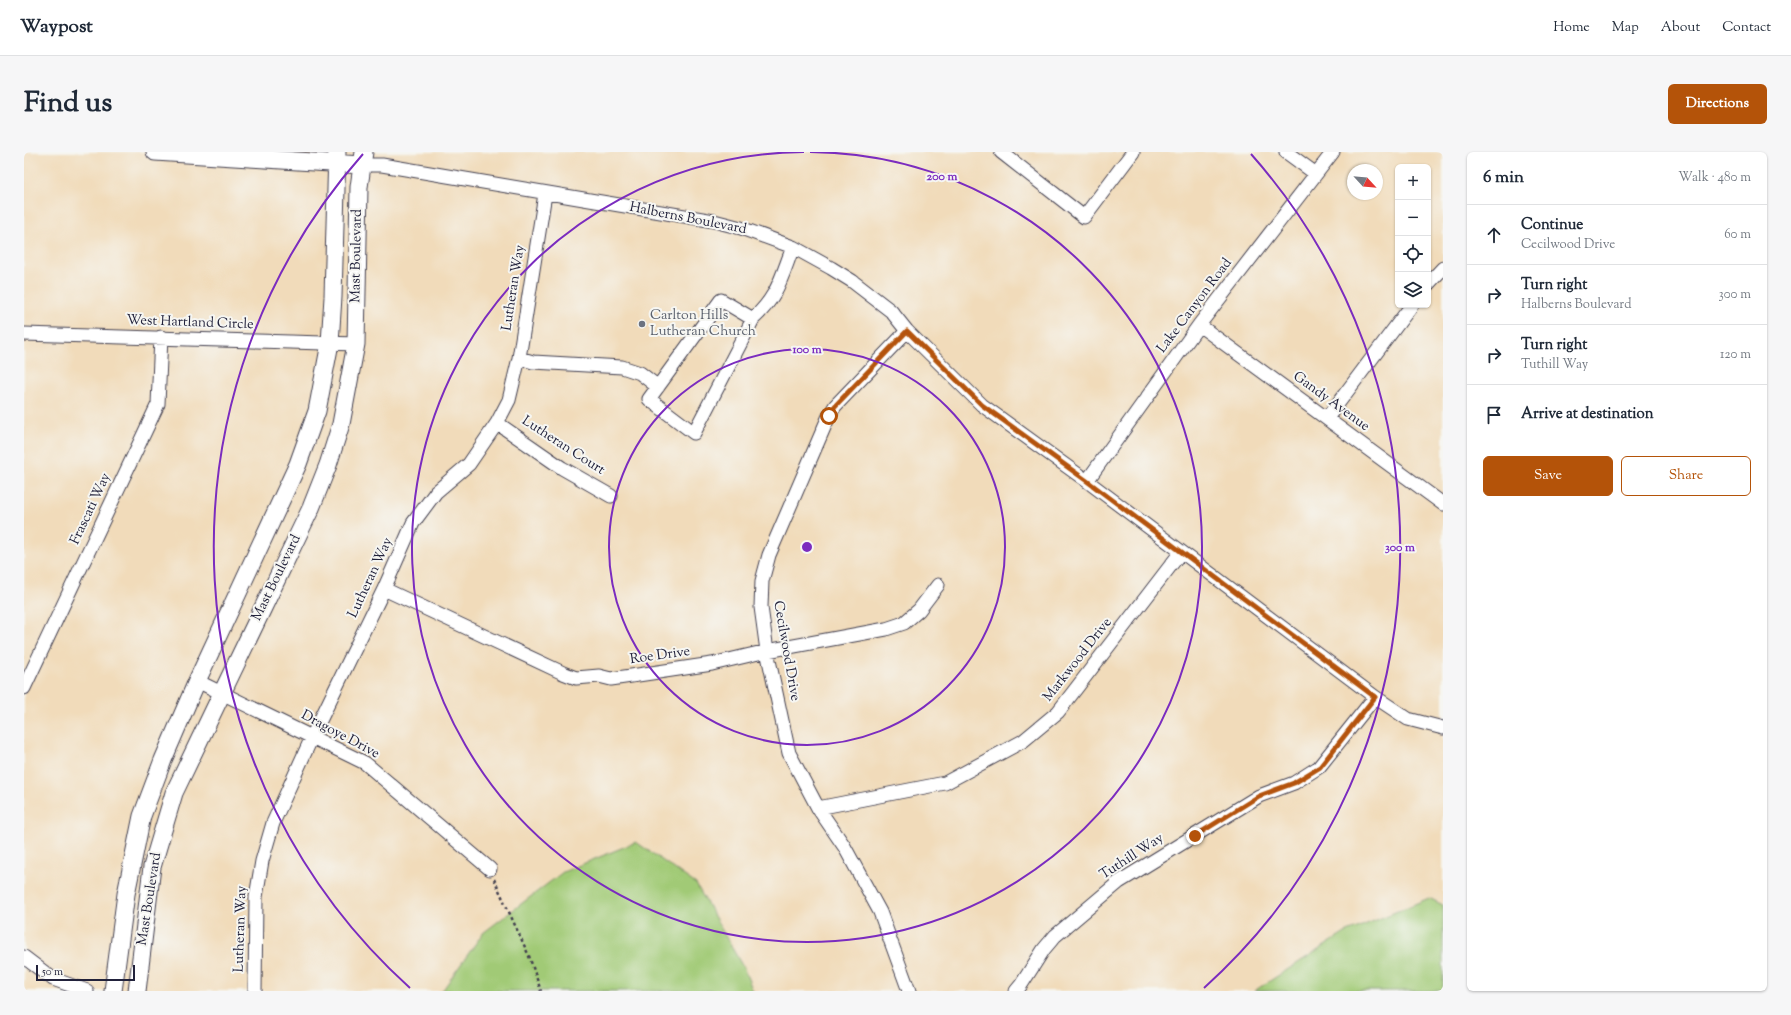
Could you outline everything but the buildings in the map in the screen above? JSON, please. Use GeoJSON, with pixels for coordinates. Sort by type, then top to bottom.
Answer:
{"type":"FeatureCollection","features":[{"type":"Feature","properties":{"kind":"main road","name":"Halberns Boulevard"},"geometry":{"type":"LineString","coordinates":[[155,152],[363,158]]}},
{"type":"Feature","properties":{"kind":"main road","name":"Mast Boulevard"},"geometry":{"type":"LineString","coordinates":[[113,991],[126,894],[142,816],[163,760],[197,681],[298,464],[318,411],[330,343],[337,158]]}},
{"type":"Feature","properties":{"kind":"main road","name":"Mast Boulevard"},"geometry":{"type":"LineString","coordinates":[[137,991],[152,867],[174,793],[311,508],[328,465],[341,424],[356,344],[357,238],[359,187],[363,158]]}},
{"type":"Feature","properties":{"kind":"street"},"geometry":{"type":"LineString","coordinates":[[1001,152],[1084,217],[1133,152]]}},
{"type":"Feature","properties":{"kind":"street"},"geometry":{"type":"LineString","coordinates":[[1286,152],[1316,174]]}},
{"type":"Feature","properties":{"kind":"street","name":"Lake Canyon Road"},"geometry":{"type":"LineString","coordinates":[[1087,481],[1200,325],[1333,152]]}},
{"type":"Feature","properties":{"kind":"street","name":"Halberns Boulevard"},"geometry":{"type":"LineString","coordinates":[[363,158],[386,166],[545,194],[714,221],[741,228],[792,247],[831,268],[872,295],[891,311],[907,331],[982,405],[1087,481],[1375,697],[1408,719],[1443,728]]}},
{"type":"Feature","properties":{"kind":"street","name":"Lutheran Way"},"geometry":{"type":"LineString","coordinates":[[255,991],[256,897],[262,861],[273,823],[312,737],[384,589],[413,523],[436,492],[469,464],[497,423],[509,400],[519,358],[545,194]]}},
{"type":"Feature","properties":{"kind":"street"},"geometry":{"type":"LineString","coordinates":[[753,319],[721,300],[649,399],[694,432],[753,319],[766,307],[776,291],[792,247]]}},
{"type":"Feature","properties":{"kind":"street"},"geometry":{"type":"LineString","coordinates":[[1431,281],[1443,268]]}},
{"type":"Feature","properties":{"kind":"street"},"geometry":{"type":"LineString","coordinates":[[1327,418],[1410,308]]}},
{"type":"Feature","properties":{"kind":"street","name":"Gandy Avenue"},"geometry":{"type":"LineString","coordinates":[[1200,325],[1443,504]]}},
{"type":"Feature","properties":{"kind":"street","name":"Cecilwood Drive"},"geometry":{"type":"LineString","coordinates":[[907,331],[835,406],[820,433],[770,555],[762,581],[761,607],[768,651],[789,753],[818,808],[844,846],[880,912],[909,991]]}},
{"type":"Feature","properties":{"kind":"street","name":"West Hartland Circle"},"geometry":{"type":"LineString","coordinates":[[24,334],[356,344]]}},
{"type":"Feature","properties":{"kind":"street","name":"Frascati Way"},"geometry":{"type":"LineString","coordinates":[[24,688],[158,404],[161,337]]}},
{"type":"Feature","properties":{"kind":"street"},"geometry":{"type":"LineString","coordinates":[[519,358],[533,362],[622,367],[640,373],[658,387]]}},
{"type":"Feature","properties":{"kind":"street","name":"Lutheran Court"},"geometry":{"type":"LineString","coordinates":[[497,423],[562,468],[611,496]]}},
{"type":"Feature","properties":{"kind":"street","name":"Markwood Drive"},"geometry":{"type":"LineString","coordinates":[[818,808],[944,783],[1023,741],[1058,712],[1181,552]]}},
{"type":"Feature","properties":{"kind":"street","name":"Roe Drive"},"geometry":{"type":"LineString","coordinates":[[384,589],[576,678],[599,676],[611,680],[712,664],[768,651],[886,629],[904,623],[919,610],[938,585]]}},
{"type":"Feature","properties":{"kind":"street","name":"Dragoye Drive"},"geometry":{"type":"LineString","coordinates":[[197,681],[365,763],[490,869]]}},
{"type":"Feature","properties":{"kind":"street","name":"Tuthill Way"},"geometry":{"type":"LineString","coordinates":[[1016,991],[1044,949],[1055,936],[1119,882],[1259,796],[1294,783],[1320,767],[1375,697]]}},
{"type":"Feature","properties":{"kind":"street"},"geometry":{"type":"LineString","coordinates":[[24,956],[53,979],[87,991]]}},
{"type":"Feature","properties":{"kind":"path"},"geometry":{"type":"LineString","coordinates":[[490,869],[529,956],[541,991]]}},
{"type":"Feature","properties":{"kind":"green space"},"geometry":{"type":"Polygon","coordinates":[[[636,842],[696,884],[744,969],[753,991],[442,991],[483,933],[563,872],[636,842]]]}},
{"type":"Feature","properties":{"kind":"green space"},"geometry":{"type":"Polygon","coordinates":[[[1429,898],[1443,905],[1443,991],[1254,991],[1345,933],[1429,898]]]}},
{"type":"Feature","properties":{"kind":"place","name":"Carlton Hills Lutheran Church"},"geometry":{"type":"Point","coordinates":[642,324]}},
{"type":"Feature","properties":{"kind":"route"},"geometry":{"type":"LineString","coordinates":[[829,416],[835,406],[907,331],[982,405],[1087,481],[1375,697],[1320,767],[1294,783],[1259,796],[1195,836]]}}]}
